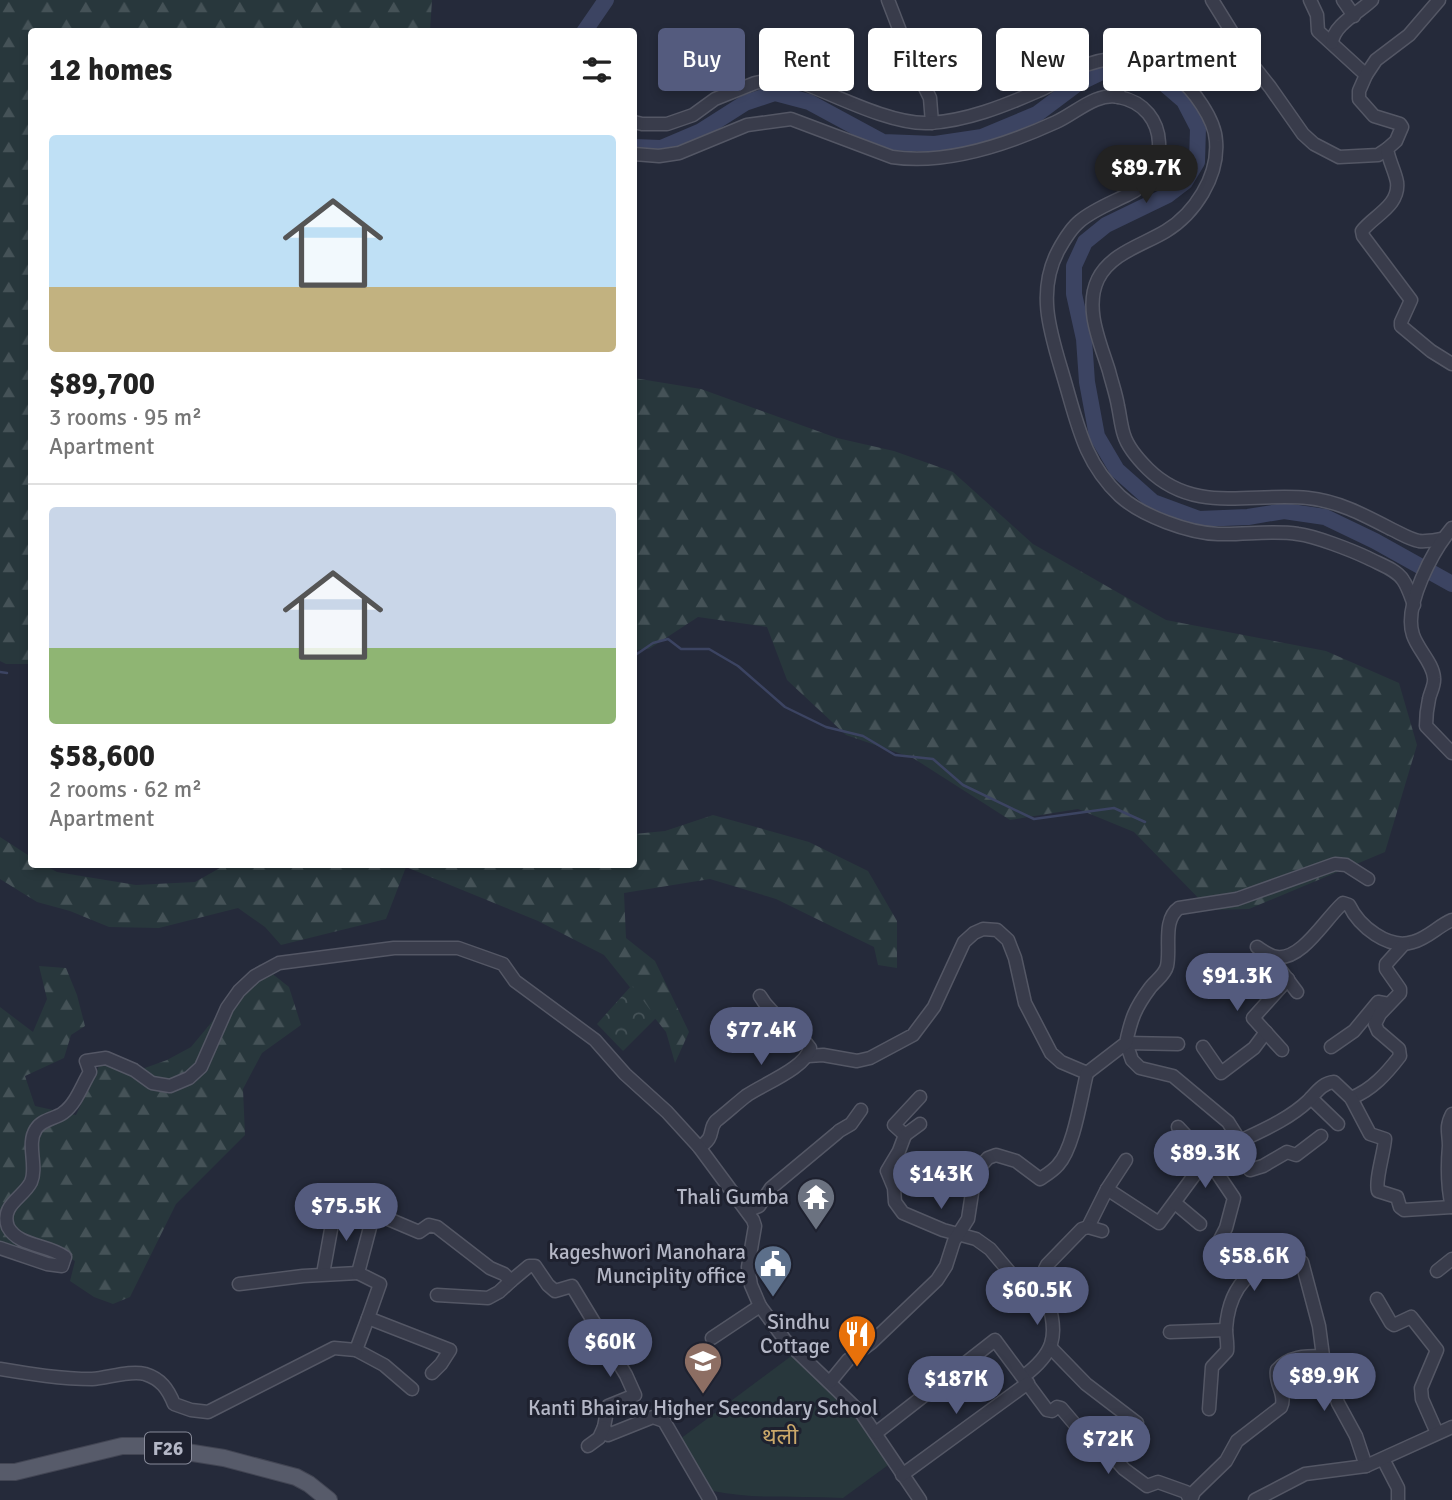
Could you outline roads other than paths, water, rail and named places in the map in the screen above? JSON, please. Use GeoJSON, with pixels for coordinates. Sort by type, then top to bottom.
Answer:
{"type":"FeatureCollection","features":[{"type":"Feature","properties":{"kind":"main road","name":"F26"},"geometry":{"type":"LineString","coordinates":[[0,1472],[15,1472],[122,1446],[149,1446],[224,1458],[296,1477],[329,1500]]}},
{"type":"Feature","properties":{"kind":"street"},"geometry":{"type":"LineString","coordinates":[[888,0],[910,57],[930,98],[932,123]]}},
{"type":"Feature","properties":{"kind":"street"},"geometry":{"type":"LineString","coordinates":[[1212,0],[1251,64],[1303,134],[1314,144],[1339,157],[1378,155],[1396,141],[1402,127],[1400,124],[1374,116],[1359,99],[1359,91],[1376,60],[1409,35],[1439,0]]}},
{"type":"Feature","properties":{"kind":"street"},"geometry":{"type":"LineString","coordinates":[[1310,0],[1317,15],[1318,31],[1366,75]]}},
{"type":"Feature","properties":{"kind":"street"},"geometry":{"type":"LineString","coordinates":[[1343,0],[1354,16]]}},
{"type":"Feature","properties":{"kind":"street"},"geometry":{"type":"LineString","coordinates":[[1332,43],[1337,30],[1372,0]]}},
{"type":"Feature","properties":{"kind":"street"},"geometry":{"type":"LineString","coordinates":[[637,122],[667,124],[693,115],[715,99],[736,90],[779,78],[793,79],[909,123],[932,123],[981,113],[1041,90],[1074,71],[1103,61]]}},
{"type":"Feature","properties":{"kind":"street"},"geometry":{"type":"LineString","coordinates":[[1189,91],[1204,111],[1217,141],[1205,191],[1189,212],[1166,231],[1116,259],[1099,276],[1091,298],[1124,436],[1138,458],[1166,484],[1204,499],[1283,496],[1324,500],[1346,506],[1420,541],[1439,544]]}},
{"type":"Feature","properties":{"kind":"street"},"geometry":{"type":"LineString","coordinates":[[637,155],[680,153],[747,125],[791,119],[892,157],[909,160],[931,159],[988,148],[1053,124],[1096,99],[1118,94],[1137,105],[1152,118],[1160,149],[1157,164],[1149,179],[1138,190],[1101,207],[1079,221],[1064,240],[1051,264],[1046,288],[1048,320],[1055,354],[1084,446],[1093,464],[1119,496],[1132,506],[1170,523],[1217,534],[1260,531],[1300,534],[1363,556],[1388,568],[1403,580],[1414,605]]}},
{"type":"Feature","properties":{"kind":"street"},"geometry":{"type":"LineString","coordinates":[[1387,149],[1396,178],[1395,193],[1385,211],[1362,231],[1363,236],[1411,300],[1401,326],[1431,351],[1452,364]]}},
{"type":"Feature","properties":{"kind":"street"},"geometry":{"type":"LineString","coordinates":[[1452,528],[1439,544],[1420,582],[1409,617],[1411,631],[1434,679],[1426,726],[1452,753]]}},
{"type":"Feature","properties":{"kind":"street"},"geometry":{"type":"LineString","coordinates":[[1321,1136],[1296,1155],[1287,1152],[1252,1171],[1248,1168],[1240,1142],[1228,1122],[1173,1076],[1140,1068],[1132,1060],[1126,1044],[1131,1017],[1166,970],[1171,920],[1179,908],[1237,899],[1335,864],[1346,865],[1368,879]]}},
{"type":"Feature","properties":{"kind":"street"},"geometry":{"type":"LineString","coordinates":[[1273,957],[1286,957],[1296,953],[1343,903],[1349,905],[1370,931],[1392,942],[1404,944]]}},
{"type":"Feature","properties":{"kind":"street"},"geometry":{"type":"LineString","coordinates":[[1351,1098],[1368,1090],[1391,1069],[1400,1056],[1399,1049],[1378,1031],[1375,1024],[1400,993],[1400,989],[1385,969],[1386,964],[1404,944],[1429,935],[1452,920]]}},
{"type":"Feature","properties":{"kind":"street"},"geometry":{"type":"LineString","coordinates":[[808,1056],[824,1055],[857,1061],[870,1058],[913,1035],[934,1007],[964,942],[983,929],[997,930],[1008,940],[1025,1003],[1051,1053],[1060,1062],[1087,1073]]}},
{"type":"Feature","properties":{"kind":"street"},"geometry":{"type":"LineString","coordinates":[[1256,947],[1273,957],[1297,992]]}},
{"type":"Feature","properties":{"kind":"street"},"geometry":{"type":"LineString","coordinates":[[0,1248],[47,1264],[62,1266],[65,1262],[65,1257],[58,1252],[18,1237],[8,1228],[5,1219],[6,1210],[32,1179],[32,1139],[36,1127],[49,1118],[62,1114],[71,1105],[90,1072],[86,1061],[106,1058],[134,1070],[152,1083],[170,1086],[189,1078],[201,1066],[227,1007],[239,991],[255,976],[279,962],[394,948],[458,948],[503,964],[514,981],[595,1040],[625,1074],[667,1112],[699,1147],[747,1211],[755,1226],[748,1267],[751,1285],[761,1306],[785,1340],[862,1414],[920,1500]]}},
{"type":"Feature","properties":{"kind":"street"},"geometry":{"type":"LineString","coordinates":[[1282,1050],[1253,1018],[1288,979]]}},
{"type":"Feature","properties":{"kind":"street"},"geometry":{"type":"LineString","coordinates":[[699,1147],[711,1136],[714,1122],[737,1104],[795,1068],[808,1056],[810,1048],[802,1037],[764,1004],[760,996]]}},
{"type":"Feature","properties":{"kind":"street"},"geometry":{"type":"LineString","coordinates":[[1331,1047],[1354,1031],[1378,1002],[1389,1004]]}},
{"type":"Feature","properties":{"kind":"street"},"geometry":{"type":"LineString","coordinates":[[1202,1047],[1222,1073],[1254,1048],[1266,1032]]}},
{"type":"Feature","properties":{"kind":"street"},"geometry":{"type":"LineString","coordinates":[[830,1382],[848,1360],[871,1343],[937,1280],[946,1266],[954,1241],[968,1219],[979,1168],[988,1158],[996,1155],[1016,1161],[1040,1179],[1058,1166],[1068,1146],[1087,1073],[1126,1044],[1178,1044]]}},
{"type":"Feature","properties":{"kind":"street"},"geometry":{"type":"LineString","coordinates":[[1240,1142],[1301,1108],[1318,1090],[1331,1082],[1341,1087],[1351,1098],[1370,1135],[1385,1139],[1376,1183],[1378,1191],[1397,1197],[1404,1210],[1452,1207],[1446,1178],[1449,1143],[1446,1125],[1452,1114]]}},
{"type":"Feature","properties":{"kind":"street"},"geometry":{"type":"LineString","coordinates":[[905,1135],[894,1125],[920,1097]]}},
{"type":"Feature","properties":{"kind":"street"},"geometry":{"type":"LineString","coordinates":[[1311,1098],[1338,1124]]}},
{"type":"Feature","properties":{"kind":"street"},"geometry":{"type":"LineString","coordinates":[[747,1211],[755,1209],[771,1188],[850,1124],[861,1110]]}},
{"type":"Feature","properties":{"kind":"street"},"geometry":{"type":"LineString","coordinates":[[902,1475],[1026,1380],[1051,1348],[1053,1317],[1048,1302],[1018,1282],[990,1249],[976,1239],[943,1230],[923,1220],[916,1220],[903,1213],[895,1202],[894,1188],[887,1171],[905,1135],[920,1124]]}},
{"type":"Feature","properties":{"kind":"street"},"geometry":{"type":"LineString","coordinates":[[1178,1127],[1207,1158],[1234,1198],[1226,1228],[1212,1255]]}},
{"type":"Feature","properties":{"kind":"street"},"geometry":{"type":"LineString","coordinates":[[1107,1189],[1159,1223],[1207,1158]]}},
{"type":"Feature","properties":{"kind":"street"},"geometry":{"type":"LineString","coordinates":[[1088,1227],[1107,1189],[1126,1160]]}},
{"type":"Feature","properties":{"kind":"street"},"geometry":{"type":"LineString","coordinates":[[922,1164],[973,1189]]}},
{"type":"Feature","properties":{"kind":"street"},"geometry":{"type":"LineString","coordinates":[[1175,1203],[1200,1224]]}},
{"type":"Feature","properties":{"kind":"street"},"geometry":{"type":"LineString","coordinates":[[323,1274],[332,1224],[328,1214]]}},
{"type":"Feature","properties":{"kind":"street"},"geometry":{"type":"LineString","coordinates":[[358,1273],[373,1216],[386,1218],[419,1232],[429,1224],[437,1227],[511,1281]]}},
{"type":"Feature","properties":{"kind":"street"},"geometry":{"type":"LineString","coordinates":[[1039,1296],[1048,1282],[1045,1269],[1047,1265],[1082,1229],[1088,1227],[1102,1231]]}},
{"type":"Feature","properties":{"kind":"street"},"geometry":{"type":"LineString","coordinates":[[1209,1409],[1212,1367],[1227,1351],[1226,1330],[1234,1294],[1240,1283],[1249,1274],[1277,1261],[1299,1259],[1306,1267],[1323,1356],[1338,1404],[1356,1436],[1366,1466]]}},
{"type":"Feature","properties":{"kind":"street"},"geometry":{"type":"LineString","coordinates":[[1437,1271],[1452,1259]]}},
{"type":"Feature","properties":{"kind":"street"},"geometry":{"type":"LineString","coordinates":[[437,1295],[488,1298],[529,1266],[535,1266],[555,1291],[572,1286],[626,1375],[635,1395],[608,1406],[599,1438],[588,1446]]}},
{"type":"Feature","properties":{"kind":"street"},"geometry":{"type":"LineString","coordinates":[[239,1284],[323,1274],[358,1273],[380,1284],[356,1350]]}},
{"type":"Feature","properties":{"kind":"street"},"geometry":{"type":"LineString","coordinates":[[1377,1299],[1392,1325],[1411,1317],[1437,1350],[1420,1388],[1437,1433]]}},
{"type":"Feature","properties":{"kind":"street"},"geometry":{"type":"LineString","coordinates":[[712,1338],[761,1306]]}},
{"type":"Feature","properties":{"kind":"street"},"geometry":{"type":"LineString","coordinates":[[368,1318],[450,1350],[442,1364],[432,1373]]}},
{"type":"Feature","properties":{"kind":"street"},"geometry":{"type":"LineString","coordinates":[[1170,1332],[1226,1330]]}},
{"type":"Feature","properties":{"kind":"street"},"geometry":{"type":"LineString","coordinates":[[876,1433],[995,1340],[1047,1410],[1061,1408],[1090,1442],[1107,1450],[1147,1486],[1157,1482],[1186,1492],[1190,1500]]}},
{"type":"Feature","properties":{"kind":"street"},"geometry":{"type":"LineString","coordinates":[[0,1369],[61,1378],[93,1379],[142,1373],[158,1380],[169,1390],[174,1404],[208,1412],[334,1348],[356,1350],[384,1365],[412,1389]]}},
{"type":"Feature","properties":{"kind":"street"},"geometry":{"type":"LineString","coordinates":[[1051,1348],[1086,1384],[1137,1423]]}},
{"type":"Feature","properties":{"kind":"street"},"geometry":{"type":"LineString","coordinates":[[1190,1500],[1194,1492],[1226,1461],[1237,1441],[1283,1403],[1277,1370],[1289,1360],[1301,1356],[1323,1356]]}},
{"type":"Feature","properties":{"kind":"street"},"geometry":{"type":"LineString","coordinates":[[604,1427],[608,1435],[653,1417],[664,1421],[710,1500]]}},
{"type":"Feature","properties":{"kind":"street"},"geometry":{"type":"LineString","coordinates":[[1255,1500],[1305,1474],[1366,1466],[1452,1427]]}},
{"type":"Feature","properties":{"kind":"street"},"geometry":{"type":"LineString","coordinates":[[1383,1459],[1398,1488],[1398,1500]]}},
{"type":"Feature","properties":{"kind":"waterway"},"geometry":{"type":"LineString","coordinates":[[587,28],[606,0]]}},
{"type":"Feature","properties":{"kind":"waterway"},"geometry":{"type":"LineString","coordinates":[[637,147],[661,148],[701,131],[745,103],[775,93],[809,102],[883,142],[935,144],[982,137],[1037,114],[1077,84],[1106,70],[1140,70],[1162,82],[1184,101],[1198,128],[1197,162],[1185,182],[1168,195],[1106,225],[1085,242],[1074,266],[1074,294],[1084,339],[1087,382],[1097,436],[1117,470],[1153,502],[1199,519],[1248,517],[1284,511],[1325,517],[1375,541],[1452,584]]}},
{"type":"Feature","properties":{"kind":"waterway"},"geometry":{"type":"LineString","coordinates":[[637,654],[653,643],[668,639],[681,649],[709,649],[738,666],[785,707],[826,727],[863,736],[895,755],[933,759],[963,785],[1034,819],[1114,808],[1145,822]]}},
{"type":"Feature","properties":{"kind":"waterway"},"geometry":{"type":"LineString","coordinates":[[0,672],[7,673]]}},
{"type":"Feature","properties":{"kind":"place","name":"Thali Gumba"},"geometry":{"type":"Point","coordinates":[816,1231]}},
{"type":"Feature","properties":{"kind":"place","name":"kageshwori Manohara Munciplity office"},"geometry":{"type":"Point","coordinates":[773,1298]}},
{"type":"Feature","properties":{"kind":"place","name":"Sindhu Cottage"},"geometry":{"type":"Point","coordinates":[857,1368]}},
{"type":"Feature","properties":{"kind":"place","name":"Kanti Bhairav Higher Secondary School"},"geometry":{"type":"Point","coordinates":[703,1395]}},
{"type":"Feature","properties":{"kind":"district","name":"थली"},"geometry":{"type":"Point","coordinates":[780,1436]}}]}
